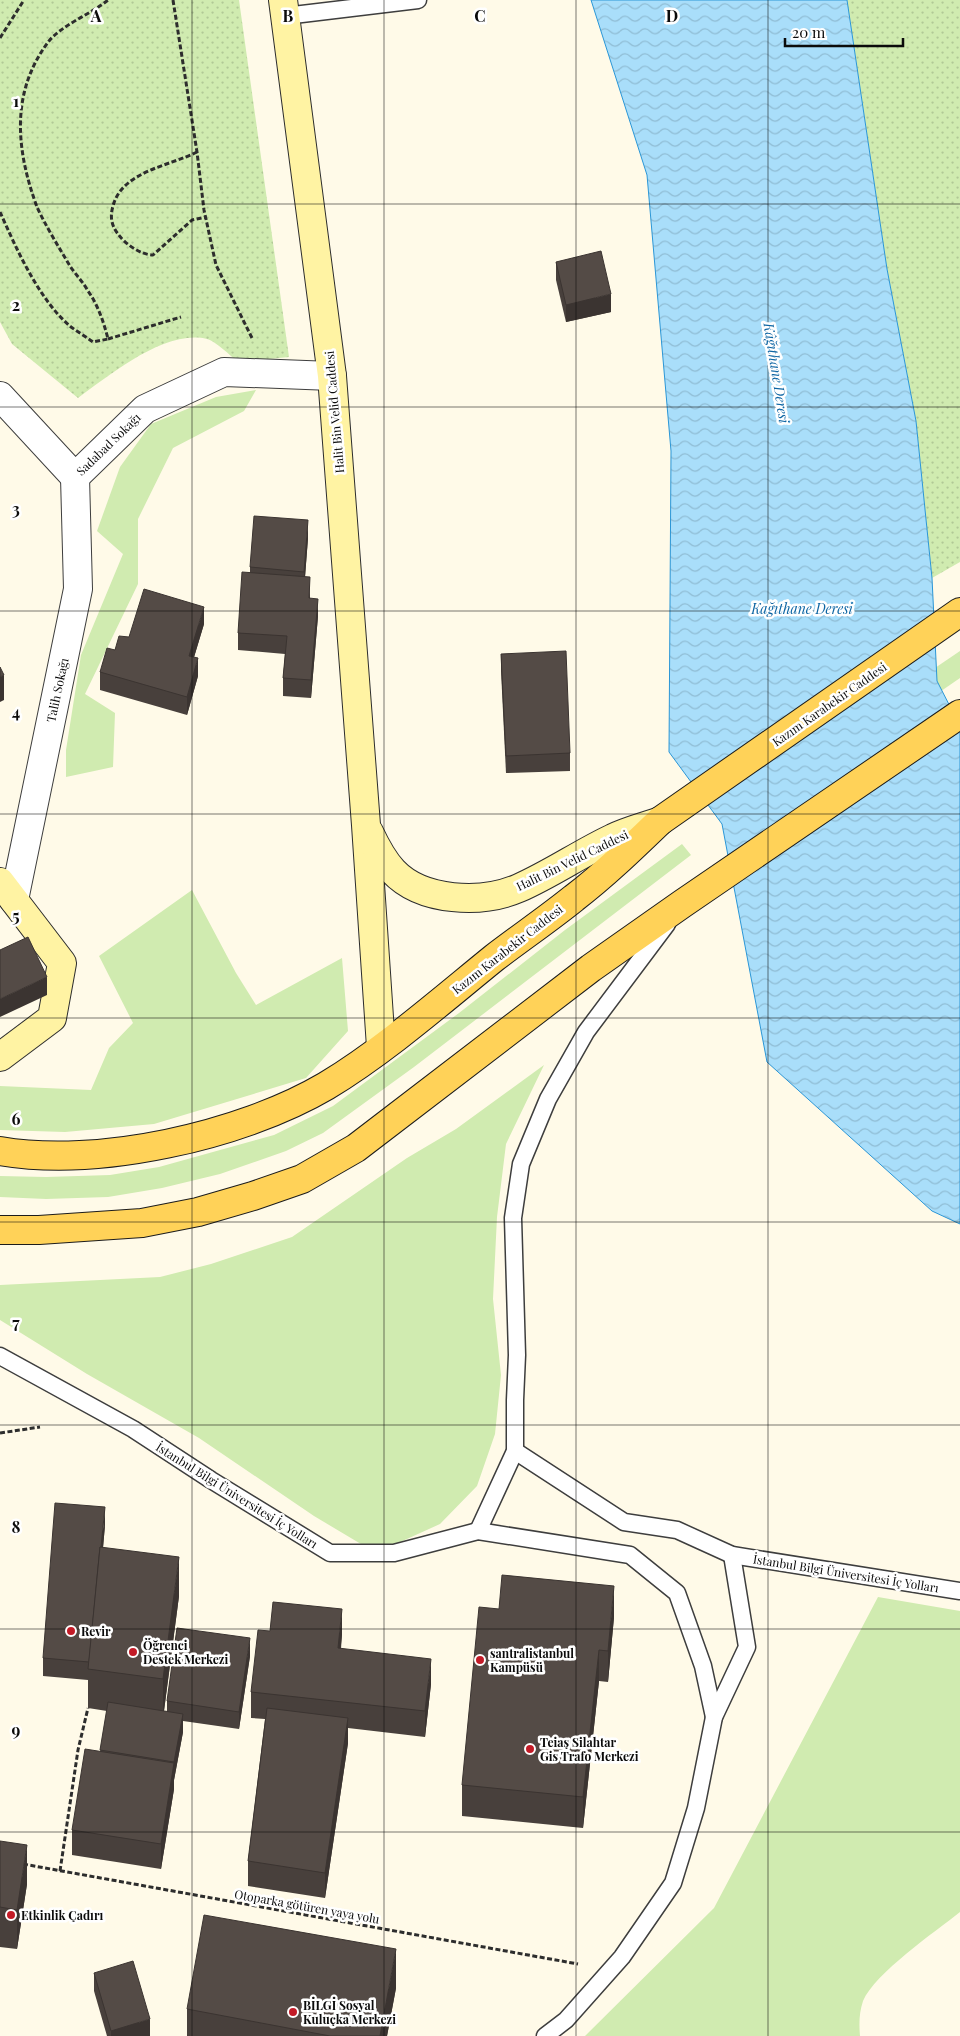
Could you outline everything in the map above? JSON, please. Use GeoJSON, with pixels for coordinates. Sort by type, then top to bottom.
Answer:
{"type":"FeatureCollection","features":[{"type":"Feature","properties":{"kind":"main road","name":"Halit Bin Velid Caddesi"},"geometry":{"type":"LineString","coordinates":[[284,8],[332,376],[381,1047]]}},
{"type":"Feature","properties":{"kind":"main road","name":"Kazım Karabekir Caddesi"},"geometry":{"type":"LineString","coordinates":[[0,1151],[24,1155],[75,1155],[162,1144],[200,1135],[274,1112],[326,1086],[381,1047],[575,898],[660,822],[960,612]]}},
{"type":"Feature","properties":{"kind":"main road"},"geometry":{"type":"LineString","coordinates":[[0,1230],[40,1230],[142,1223],[198,1212],[302,1179],[356,1148],[591,968],[960,714]]}},
{"type":"Feature","properties":{"kind":"main road","name":"Halit Bin Velid Caddesi"},"geometry":{"type":"LineString","coordinates":[[366,825],[379,853],[394,872],[412,884],[438,896],[473,899],[517,889],[614,837],[660,822]]}},
{"type":"Feature","properties":{"kind":"main road"},"geometry":{"type":"LineString","coordinates":[[0,1057],[52,1018],[62,962],[7,891]]}},
{"type":"Feature","properties":{"kind":"street","name":"Sadabad Sokağı"},"geometry":{"type":"LineString","coordinates":[[0,396],[75,477],[145,409],[224,372],[332,376]]}},
{"type":"Feature","properties":{"kind":"street","name":"Talih Sokağı"},"geometry":{"type":"LineString","coordinates":[[7,891],[78,589],[75,477]]}},
{"type":"Feature","properties":{"kind":"lane"},"geometry":{"type":"LineString","coordinates":[[284,8],[418,0]]}},
{"type":"Feature","properties":{"kind":"lane"},"geometry":{"type":"LineString","coordinates":[[478,1531],[515,1451],[517,1354],[513,1218],[521,1164],[548,1099],[586,1032],[682,904]]}},
{"type":"Feature","properties":{"kind":"lane","name":"İstanbul Bilgi Üniversitesi İç Yolları"},"geometry":{"type":"LineString","coordinates":[[0,1356],[133,1429],[210,1480],[330,1553],[394,1553],[478,1531],[630,1555],[677,1593],[703,1666],[714,1717]]}},
{"type":"Feature","properties":{"kind":"lane","name":"İstanbul Bilgi Üniversitesi İç Yolları"},"geometry":{"type":"LineString","coordinates":[[515,1451],[624,1522],[677,1530],[732,1555],[960,1591]]}},
{"type":"Feature","properties":{"kind":"lane","name":"İstanbul Bilgi Üniversitesi İç Yolları"},"geometry":{"type":"LineString","coordinates":[[545,2036],[566,2020],[622,1957],[673,1883],[696,1808],[714,1717],[747,1647],[732,1555]]}},
{"type":"Feature","properties":{"kind":"path"},"geometry":{"type":"LineString","coordinates":[[0,38],[24,0]]}},
{"type":"Feature","properties":{"kind":"path"},"geometry":{"type":"LineString","coordinates":[[108,0],[50,40],[32,68],[20,111],[20,140],[38,208],[71,267],[90,292],[105,326],[108,340]]}},
{"type":"Feature","properties":{"kind":"path"},"geometry":{"type":"LineString","coordinates":[[173,0],[206,217],[216,265],[270,374]]}},
{"type":"Feature","properties":{"kind":"path"},"geometry":{"type":"LineString","coordinates":[[197,152],[150,170],[131,181],[115,197],[110,216],[118,234],[144,254],[153,255],[192,220],[206,217]]}},
{"type":"Feature","properties":{"kind":"path"},"geometry":{"type":"LineString","coordinates":[[0,212],[14,244],[39,290],[70,326],[93,342],[108,340],[181,317]]}},
{"type":"Feature","properties":{"kind":"path"},"geometry":{"type":"LineString","coordinates":[[0,1433],[40,1427]]}},
{"type":"Feature","properties":{"kind":"path"},"geometry":{"type":"LineString","coordinates":[[60,1871],[78,1750],[88,1708]]}},
{"type":"Feature","properties":{"kind":"path","name":"Otoparka götüren yaya yolu"},"geometry":{"type":"LineString","coordinates":[[17,1863],[610,1970]]}},
{"type":"Feature","properties":{"kind":"green space"},"geometry":{"type":"Polygon","coordinates":[[[0,0],[239,0],[289,357],[238,362],[207,339],[191,338],[174,341],[156,347],[139,356],[78,398],[12,344],[0,322],[0,0]]]}},
{"type":"Feature","properties":{"kind":"green space"},"geometry":{"type":"Polygon","coordinates":[[[847,0],[960,0],[960,562],[932,578],[916,421],[887,269],[847,0]]]}},
{"type":"Feature","properties":{"kind":"green space"},"geometry":{"type":"Polygon","coordinates":[[[256,390],[244,411],[173,448],[138,519],[138,584],[85,694],[115,713],[113,767],[66,777],[66,750],[81,655],[123,554],[97,531],[120,467],[151,424],[216,397],[256,390]]]}},
{"type":"Feature","properties":{"kind":"green space"},"geometry":{"type":"Polygon","coordinates":[[[960,651],[960,678],[918,707],[907,687],[960,651]]]}},
{"type":"Feature","properties":{"kind":"green space"},"geometry":{"type":"Polygon","coordinates":[[[682,844],[691,855],[414,1067],[323,1133],[286,1151],[220,1174],[162,1188],[108,1197],[46,1199],[0,1197],[0,1176],[110,1175],[159,1167],[274,1135],[333,1106],[682,844]]]}},
{"type":"Feature","properties":{"kind":"green space"},"geometry":{"type":"Polygon","coordinates":[[[192,890],[236,973],[256,1005],[342,958],[348,1031],[306,1078],[154,1124],[65,1132],[0,1130],[0,1086],[91,1090],[109,1048],[133,1023],[99,956],[192,890]]]}},
{"type":"Feature","properties":{"kind":"green space"},"geometry":{"type":"Polygon","coordinates":[[[544,1065],[506,1144],[497,1217],[493,1299],[501,1375],[495,1434],[477,1486],[440,1524],[376,1553],[314,1516],[199,1438],[87,1374],[0,1320],[0,1285],[160,1277],[211,1264],[292,1237],[407,1158],[456,1129],[544,1065]]]}},
{"type":"Feature","properties":{"kind":"green space"},"geometry":{"type":"Polygon","coordinates":[[[878,1597],[960,1611],[960,1912],[892,1966],[870,1990],[863,2001],[861,2010],[860,2036],[585,2036],[714,1908],[878,1597]]]}},
{"type":"Feature","properties":{"kind":"water","name":"Kağıthane Deresi"},"geometry":{"type":"Polygon","coordinates":[[[591,0],[847,0],[887,269],[916,421],[932,578],[937,681],[960,726],[960,1224],[932,1211],[767,1062],[722,824],[669,752],[671,451],[647,175],[591,0]]]}},
{"type":"Feature","properties":{"kind":"building"},"geometry":{"type":"Polygon","coordinates":[[[601,251],[611,294],[566,305],[556,262],[601,251]]]}},
{"type":"Feature","properties":{"kind":"building"},"geometry":{"type":"Polygon","coordinates":[[[254,516],[308,520],[304,572],[250,567],[254,516]]]}},
{"type":"Feature","properties":{"kind":"building"},"geometry":{"type":"Polygon","coordinates":[[[242,572],[310,577],[309,598],[318,599],[311,680],[283,678],[287,636],[238,633],[242,572]]]}},
{"type":"Feature","properties":{"kind":"building"},"geometry":{"type":"Polygon","coordinates":[[[144,589],[204,607],[189,656],[198,658],[187,697],[100,672],[107,648],[115,650],[119,636],[129,637],[144,589]]]}},
{"type":"Feature","properties":{"kind":"building"},"geometry":{"type":"Polygon","coordinates":[[[566,651],[570,753],[506,756],[501,654],[566,651]]]}},
{"type":"Feature","properties":{"kind":"building"},"geometry":{"type":"Polygon","coordinates":[[[0,667],[4,675],[0,677],[0,667]]]}},
{"type":"Feature","properties":{"kind":"building"},"geometry":{"type":"Polygon","coordinates":[[[28,937],[47,977],[0,999],[0,950],[28,937]]]}},
{"type":"Feature","properties":{"kind":"building","name":"Revir"},"geometry":{"type":"Polygon","coordinates":[[[55,1503],[105,1507],[89,1662],[43,1658],[55,1503]]]}},
{"type":"Feature","properties":{"kind":"building","name":"Öğrenci Destek Merkezi"},"geometry":{"type":"Polygon","coordinates":[[[100,1547],[179,1557],[163,1679],[88,1669],[100,1547]]]}},
{"type":"Feature","properties":{"kind":"building","name":"Teiaş Silahtar Gis Trafo Merkezi"},"geometry":{"type":"Polygon","coordinates":[[[502,1575],[614,1586],[608,1651],[599,1650],[583,1797],[462,1785],[479,1607],[499,1609],[502,1575]]]}},
{"type":"Feature","properties":{"kind":"building"},"geometry":{"type":"Polygon","coordinates":[[[273,1602],[342,1609],[338,1648],[431,1659],[425,1711],[251,1692],[258,1630],[270,1631],[273,1602]]]}},
{"type":"Feature","properties":{"kind":"building"},"geometry":{"type":"Polygon","coordinates":[[[177,1628],[250,1638],[239,1712],[167,1701],[177,1628]]]}},
{"type":"Feature","properties":{"kind":"building"},"geometry":{"type":"Polygon","coordinates":[[[108,1702],[183,1714],[174,1762],[100,1750],[108,1702]]]}},
{"type":"Feature","properties":{"kind":"building"},"geometry":{"type":"Polygon","coordinates":[[[267,1708],[348,1718],[325,1873],[248,1861],[267,1708]]]}},
{"type":"Feature","properties":{"kind":"building"},"geometry":{"type":"Polygon","coordinates":[[[85,1749],[174,1763],[161,1844],[72,1830],[85,1749]]]}},
{"type":"Feature","properties":{"kind":"building"},"geometry":{"type":"Polygon","coordinates":[[[0,1841],[27,1845],[17,1910],[0,1907],[0,1841]]]}},
{"type":"Feature","properties":{"kind":"building"},"geometry":{"type":"Polygon","coordinates":[[[204,1915],[396,1949],[380,2036],[330,2036],[187,2009],[204,1915]]]}},
{"type":"Feature","properties":{"kind":"building"},"geometry":{"type":"Polygon","coordinates":[[[133,1961],[150,2019],[111,2031],[94,1973],[133,1961]]]}},
{"type":"Feature","properties":{"kind":"place","name":"Revir"},"geometry":{"type":"Point","coordinates":[71,1631]}},
{"type":"Feature","properties":{"kind":"place","name":"Öğrenci Destek Merkezi"},"geometry":{"type":"Point","coordinates":[133,1652]}},
{"type":"Feature","properties":{"kind":"place","name":"santralistanbul Kampüsü"},"geometry":{"type":"Point","coordinates":[480,1660]}},
{"type":"Feature","properties":{"kind":"place","name":"Teiaş Silahtar Gis Trafo Merkezi"},"geometry":{"type":"Point","coordinates":[530,1749]}},
{"type":"Feature","properties":{"kind":"place","name":"Etkinlik Çadırı"},"geometry":{"type":"Point","coordinates":[11,1915]}},
{"type":"Feature","properties":{"kind":"place","name":"BİLGİ Sosyal Kuluçka Merkezi"},"geometry":{"type":"Point","coordinates":[293,2012]}},
{"type":"Feature","properties":{"kind":"water label","name":"Kâğıthane Deresi"},"geometry":{"type":"Point","coordinates":[777,373]}}]}
